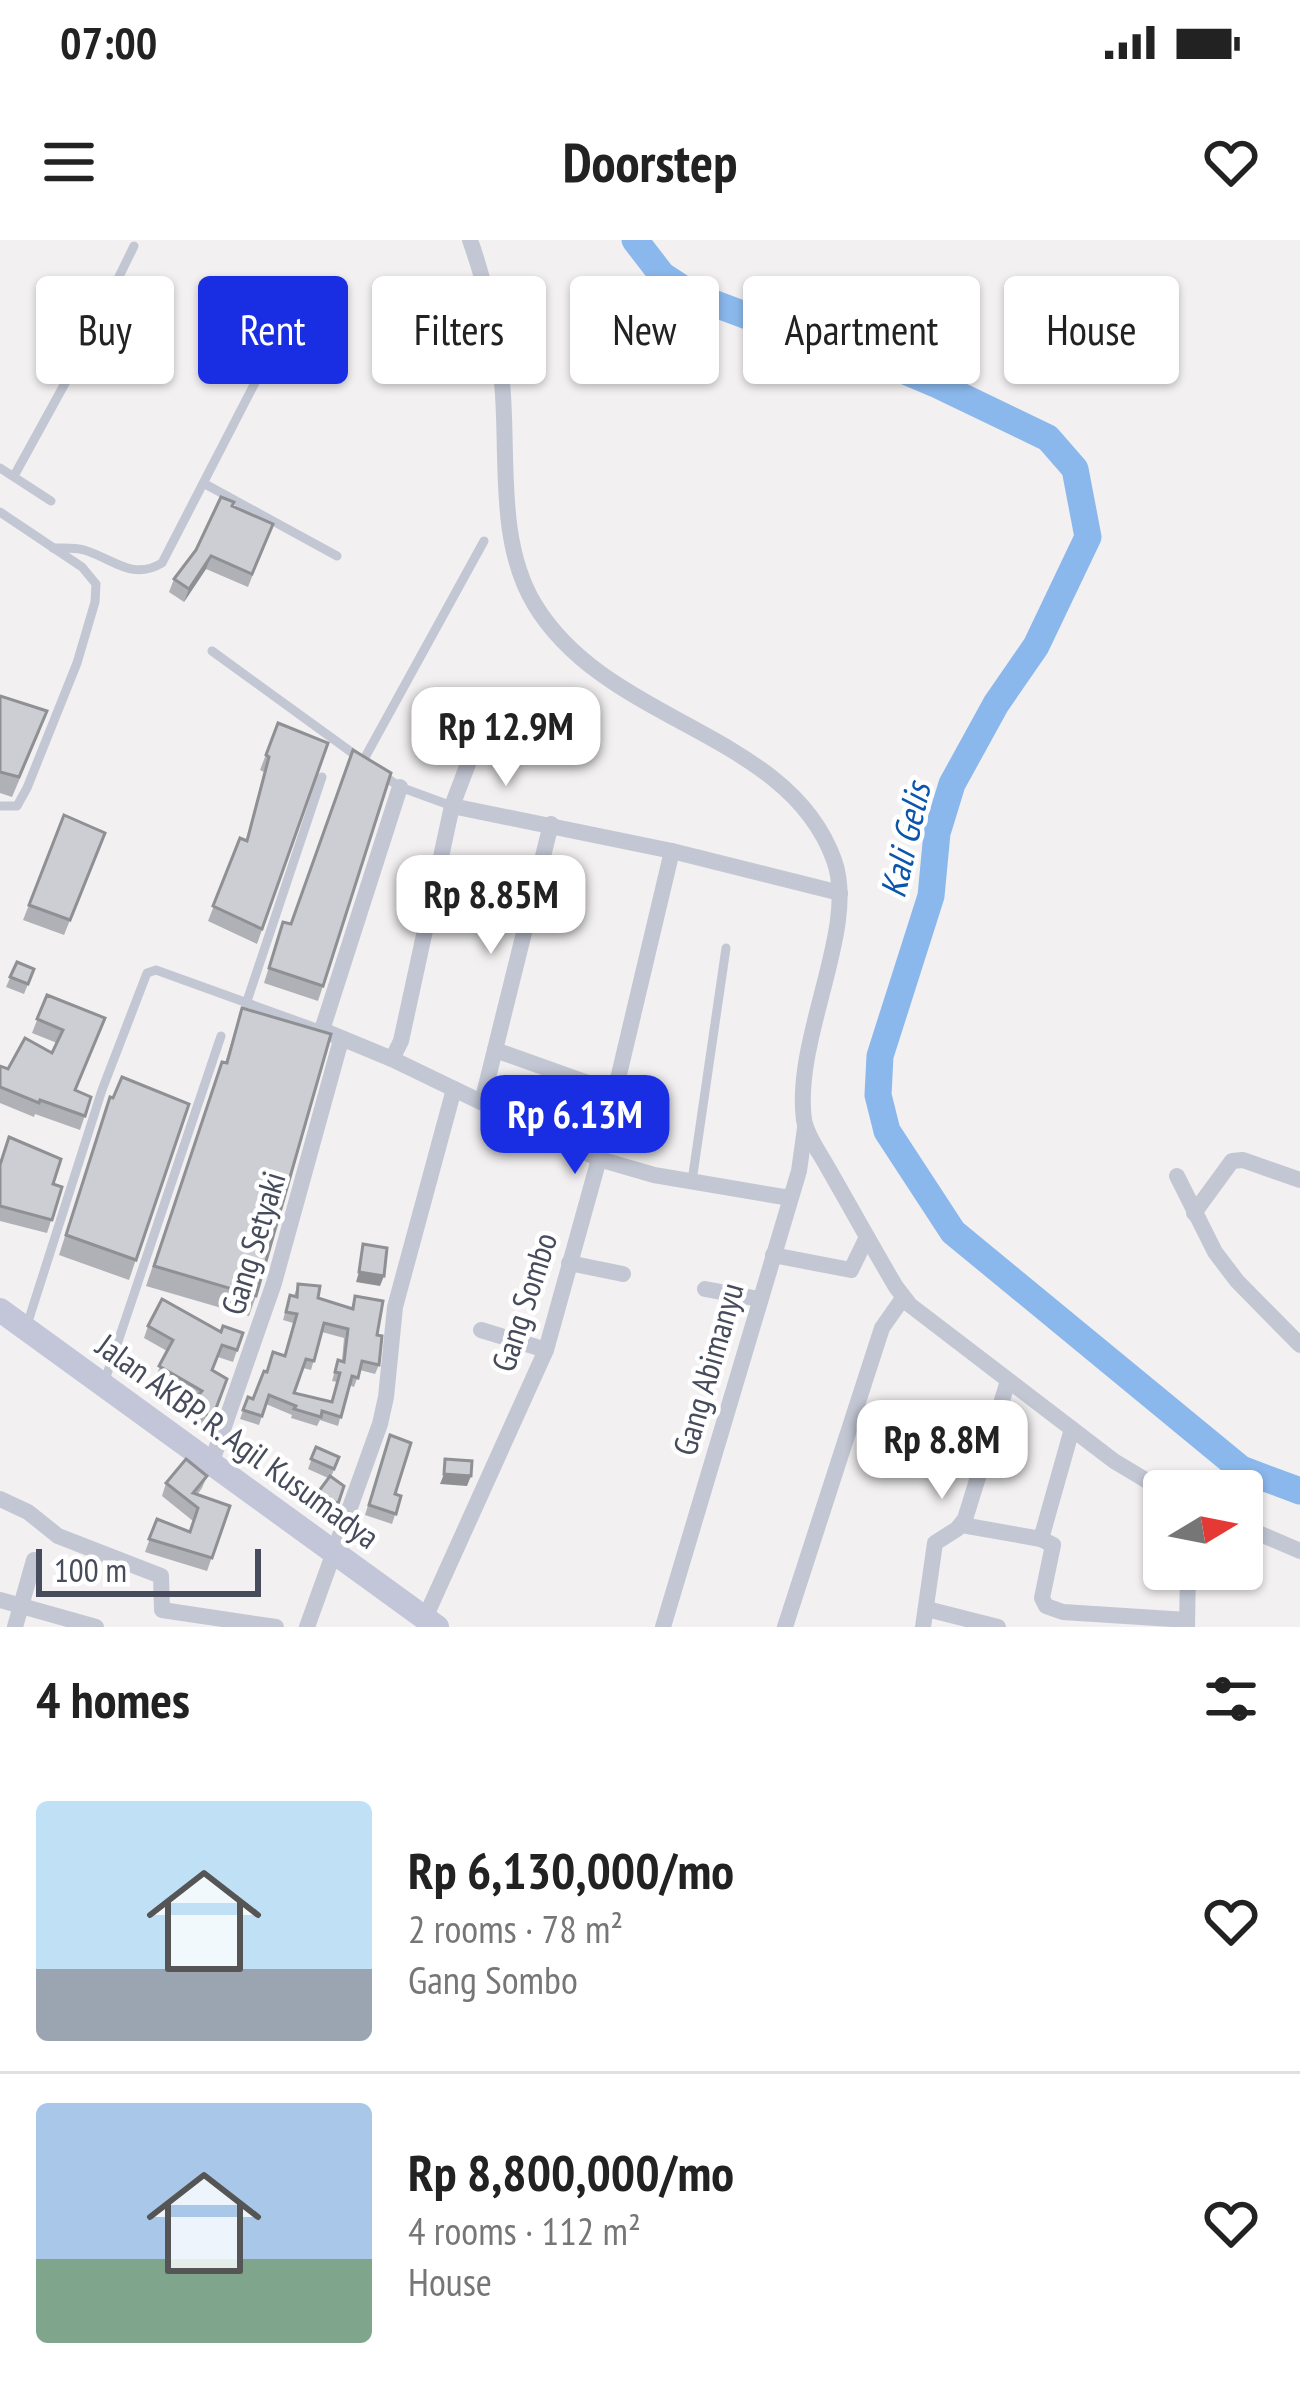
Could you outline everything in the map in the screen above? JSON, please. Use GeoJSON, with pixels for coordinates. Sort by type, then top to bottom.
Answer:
{"type":"FeatureCollection","features":[{"type":"Feature","properties":{"kind":"main road","name":"Jalan AKBP. R. Agil Kusumadya"},"geometry":{"type":"LineString","coordinates":[[0,1310],[431,1622]]}},
{"type":"Feature","properties":{"kind":"street"},"geometry":{"type":"LineString","coordinates":[[452,806],[551,824],[840,893],[829,847],[809,813],[785,787],[747,760],[606,680],[570,650],[535,604],[518,572],[511,537],[502,381],[489,306],[470,240]]}},
{"type":"Feature","properties":{"kind":"street"},"geometry":{"type":"LineString","coordinates":[[392,1059],[400,1041],[452,806],[479,735]]}},
{"type":"Feature","properties":{"kind":"street"},"geometry":{"type":"LineString","coordinates":[[400,788],[322,1030],[599,1159],[790,1198]]}},
{"type":"Feature","properties":{"kind":"street"},"geometry":{"type":"LineString","coordinates":[[482,1102],[551,824]]}},
{"type":"Feature","properties":{"kind":"street","name":"Gang Sombo"},"geometry":{"type":"LineString","coordinates":[[431,1622],[546,1350],[599,1159],[671,851]]}},
{"type":"Feature","properties":{"kind":"street","name":"Gang Abimanyu"},"geometry":{"type":"LineString","coordinates":[[663,1627],[802,1157],[806,1057],[840,893]]}},
{"type":"Feature","properties":{"kind":"street","name":"Gang Setyaki"},"geometry":{"type":"LineString","coordinates":[[212,1461],[274,1283],[341,1040]]}},
{"type":"Feature","properties":{"kind":"street"},"geometry":{"type":"LineString","coordinates":[[495,1050],[588,1083]]}},
{"type":"Feature","properties":{"kind":"street"},"geometry":{"type":"LineString","coordinates":[[307,1627],[380,1424],[395,1307],[454,1089]]}},
{"type":"Feature","properties":{"kind":"street"},"geometry":{"type":"LineString","coordinates":[[805,1127],[903,1298],[1072,1429],[1143,1478]]}},
{"type":"Feature","properties":{"kind":"street"},"geometry":{"type":"LineString","coordinates":[[1195,1213],[1232,1161],[1243,1160],[1300,1180]]}},
{"type":"Feature","properties":{"kind":"street"},"geometry":{"type":"LineString","coordinates":[[1177,1176],[1215,1252],[1300,1345]]}},
{"type":"Feature","properties":{"kind":"street"},"geometry":{"type":"LineString","coordinates":[[773,1255],[851,1270],[867,1237]]}},
{"type":"Feature","properties":{"kind":"street"},"geometry":{"type":"LineString","coordinates":[[569,1263],[623,1274]]}},
{"type":"Feature","properties":{"kind":"street"},"geometry":{"type":"LineString","coordinates":[[705,1289],[759,1299]]}},
{"type":"Feature","properties":{"kind":"street"},"geometry":{"type":"LineString","coordinates":[[785,1627],[883,1328],[903,1298]]}},
{"type":"Feature","properties":{"kind":"street"},"geometry":{"type":"LineString","coordinates":[[481,1330],[546,1350]]}},
{"type":"Feature","properties":{"kind":"street"},"geometry":{"type":"LineString","coordinates":[[998,1627],[925,1618],[935,1544],[962,1525],[1008,1381]]}},
{"type":"Feature","properties":{"kind":"street"},"geometry":{"type":"LineString","coordinates":[[1041,1539],[1072,1429]]}},
{"type":"Feature","properties":{"kind":"street"},"geometry":{"type":"LineString","coordinates":[[0,1499],[28,1512],[58,1536],[161,1576],[162,1610],[276,1627]]}},
{"type":"Feature","properties":{"kind":"street"},"geometry":{"type":"LineString","coordinates":[[962,1525],[1053,1545],[1042,1598],[1046,1606],[1063,1612],[1187,1624],[1187,1590]]}},
{"type":"Feature","properties":{"kind":"street"},"geometry":{"type":"LineString","coordinates":[[1263,1535],[1300,1551]]}},
{"type":"Feature","properties":{"kind":"street"},"geometry":{"type":"LineString","coordinates":[[15,1627],[34,1560]]}},
{"type":"Feature","properties":{"kind":"street"},"geometry":{"type":"LineString","coordinates":[[0,1600],[96,1627]]}},
{"type":"Feature","properties":{"kind":"lane"},"geometry":{"type":"LineString","coordinates":[[14,476],[134,246]]}},
{"type":"Feature","properties":{"kind":"lane"},"geometry":{"type":"LineString","coordinates":[[53,548],[84,550],[130,571],[149,570],[162,563],[256,384]]}},
{"type":"Feature","properties":{"kind":"lane"},"geometry":{"type":"LineString","coordinates":[[0,468],[51,501]]}},
{"type":"Feature","properties":{"kind":"lane"},"geometry":{"type":"LineString","coordinates":[[206,484],[337,556]]}},
{"type":"Feature","properties":{"kind":"lane"},"geometry":{"type":"LineString","coordinates":[[0,512],[82,567],[97,591],[77,663],[20,804],[0,806]]}},
{"type":"Feature","properties":{"kind":"lane"},"geometry":{"type":"LineString","coordinates":[[364,761],[484,541]]}},
{"type":"Feature","properties":{"kind":"lane"},"geometry":{"type":"LineString","coordinates":[[212,651],[400,788],[452,806]]}},
{"type":"Feature","properties":{"kind":"lane"},"geometry":{"type":"LineString","coordinates":[[35,718],[52,724]]}},
{"type":"Feature","properties":{"kind":"lane"},"geometry":{"type":"LineString","coordinates":[[246,1004],[322,777]]}},
{"type":"Feature","properties":{"kind":"lane"},"geometry":{"type":"LineString","coordinates":[[692,1181],[726,949]]}},
{"type":"Feature","properties":{"kind":"lane"},"geometry":{"type":"LineString","coordinates":[[26,1329],[102,1090],[147,973],[156,970],[322,1030]]}},
{"type":"Feature","properties":{"kind":"lane"},"geometry":{"type":"LineString","coordinates":[[104,1383],[221,1036]]}},
{"type":"Feature","properties":{"kind":"building"},"geometry":{"type":"Polygon","coordinates":[[[221,497],[273,524],[252,574],[211,556],[189,589],[174,579],[196,550],[221,497]]]}},
{"type":"Feature","properties":{"kind":"building"},"geometry":{"type":"Polygon","coordinates":[[[0,696],[47,711],[19,777],[0,772],[0,696]]]}},
{"type":"Feature","properties":{"kind":"building"},"geometry":{"type":"Polygon","coordinates":[[[278,723],[328,743],[262,929],[213,906],[240,838],[247,841],[278,723]]]}},
{"type":"Feature","properties":{"kind":"building"},"geometry":{"type":"Polygon","coordinates":[[[353,750],[391,773],[323,986],[269,968],[283,922],[291,924],[353,750]]]}},
{"type":"Feature","properties":{"kind":"building"},"geometry":{"type":"Polygon","coordinates":[[[64,815],[105,833],[70,920],[29,905],[64,815]]]}},
{"type":"Feature","properties":{"kind":"building"},"geometry":{"type":"Polygon","coordinates":[[[17,962],[34,969],[28,984],[10,977],[17,962]]]}},
{"type":"Feature","properties":{"kind":"building"},"geometry":{"type":"Polygon","coordinates":[[[47,995],[105,1018],[75,1090],[91,1097],[85,1116],[0,1087],[0,1066],[8,1069],[25,1038],[52,1053],[63,1030],[37,1019],[47,995]]]}},
{"type":"Feature","properties":{"kind":"building"},"geometry":{"type":"Polygon","coordinates":[[[242,1008],[331,1034],[256,1296],[154,1266],[242,1008]]]}},
{"type":"Feature","properties":{"kind":"building"},"geometry":{"type":"Polygon","coordinates":[[[122,1077],[189,1104],[136,1260],[66,1235],[110,1097],[122,1077]]]}},
{"type":"Feature","properties":{"kind":"building"},"geometry":{"type":"Polygon","coordinates":[[[9,1137],[61,1159],[53,1184],[62,1187],[52,1220],[0,1206],[0,1165],[9,1137]]]}},
{"type":"Feature","properties":{"kind":"building"},"geometry":{"type":"Polygon","coordinates":[[[363,1244],[387,1248],[384,1276],[359,1272],[363,1244]]]}},
{"type":"Feature","properties":{"kind":"building"},"geometry":{"type":"Polygon","coordinates":[[[298,1284],[320,1286],[318,1298],[353,1309],[355,1296],[383,1301],[377,1335],[382,1336],[379,1365],[362,1361],[358,1378],[352,1376],[341,1417],[294,1409],[296,1406],[269,1395],[262,1416],[243,1410],[267,1372],[273,1352],[285,1356],[297,1314],[286,1312],[290,1295],[297,1297],[298,1284]],[[324,1323],[314,1361],[306,1359],[294,1393],[332,1402],[348,1329],[324,1323]]]}},
{"type":"Feature","properties":{"kind":"building"},"geometry":{"type":"Polygon","coordinates":[[[162,1299],[221,1332],[223,1326],[243,1333],[237,1350],[222,1345],[212,1370],[227,1379],[212,1419],[192,1403],[202,1391],[159,1366],[173,1340],[148,1326],[162,1299]]]}},
{"type":"Feature","properties":{"kind":"building"},"geometry":{"type":"Polygon","coordinates":[[[390,1435],[411,1443],[395,1494],[401,1496],[396,1514],[369,1505],[390,1435]]]}},
{"type":"Feature","properties":{"kind":"building"},"geometry":{"type":"Polygon","coordinates":[[[316,1447],[339,1457],[334,1469],[311,1459],[316,1447]]]}},
{"type":"Feature","properties":{"kind":"building"},"geometry":{"type":"Polygon","coordinates":[[[186,1459],[207,1476],[193,1493],[230,1506],[212,1558],[149,1539],[157,1519],[190,1532],[198,1508],[166,1483],[186,1459]]]}},
{"type":"Feature","properties":{"kind":"building"},"geometry":{"type":"Polygon","coordinates":[[[445,1459],[472,1461],[471,1476],[444,1474],[445,1459]]]}},
{"type":"Feature","properties":{"kind":"building"},"geometry":{"type":"Polygon","coordinates":[[[330,1476],[344,1486],[338,1504],[319,1491],[330,1476]]]}},
{"type":"Feature","properties":{"kind":"waterway","name":"Kali Gelis"},"geometry":{"type":"LineString","coordinates":[[635,240],[662,275],[694,296],[846,346],[938,385],[1048,438],[1075,469],[1088,537],[1036,646],[996,704],[952,784],[937,833],[931,896],[880,1056],[878,1095],[887,1131],[953,1232],[1241,1469],[1300,1491]]}}]}
